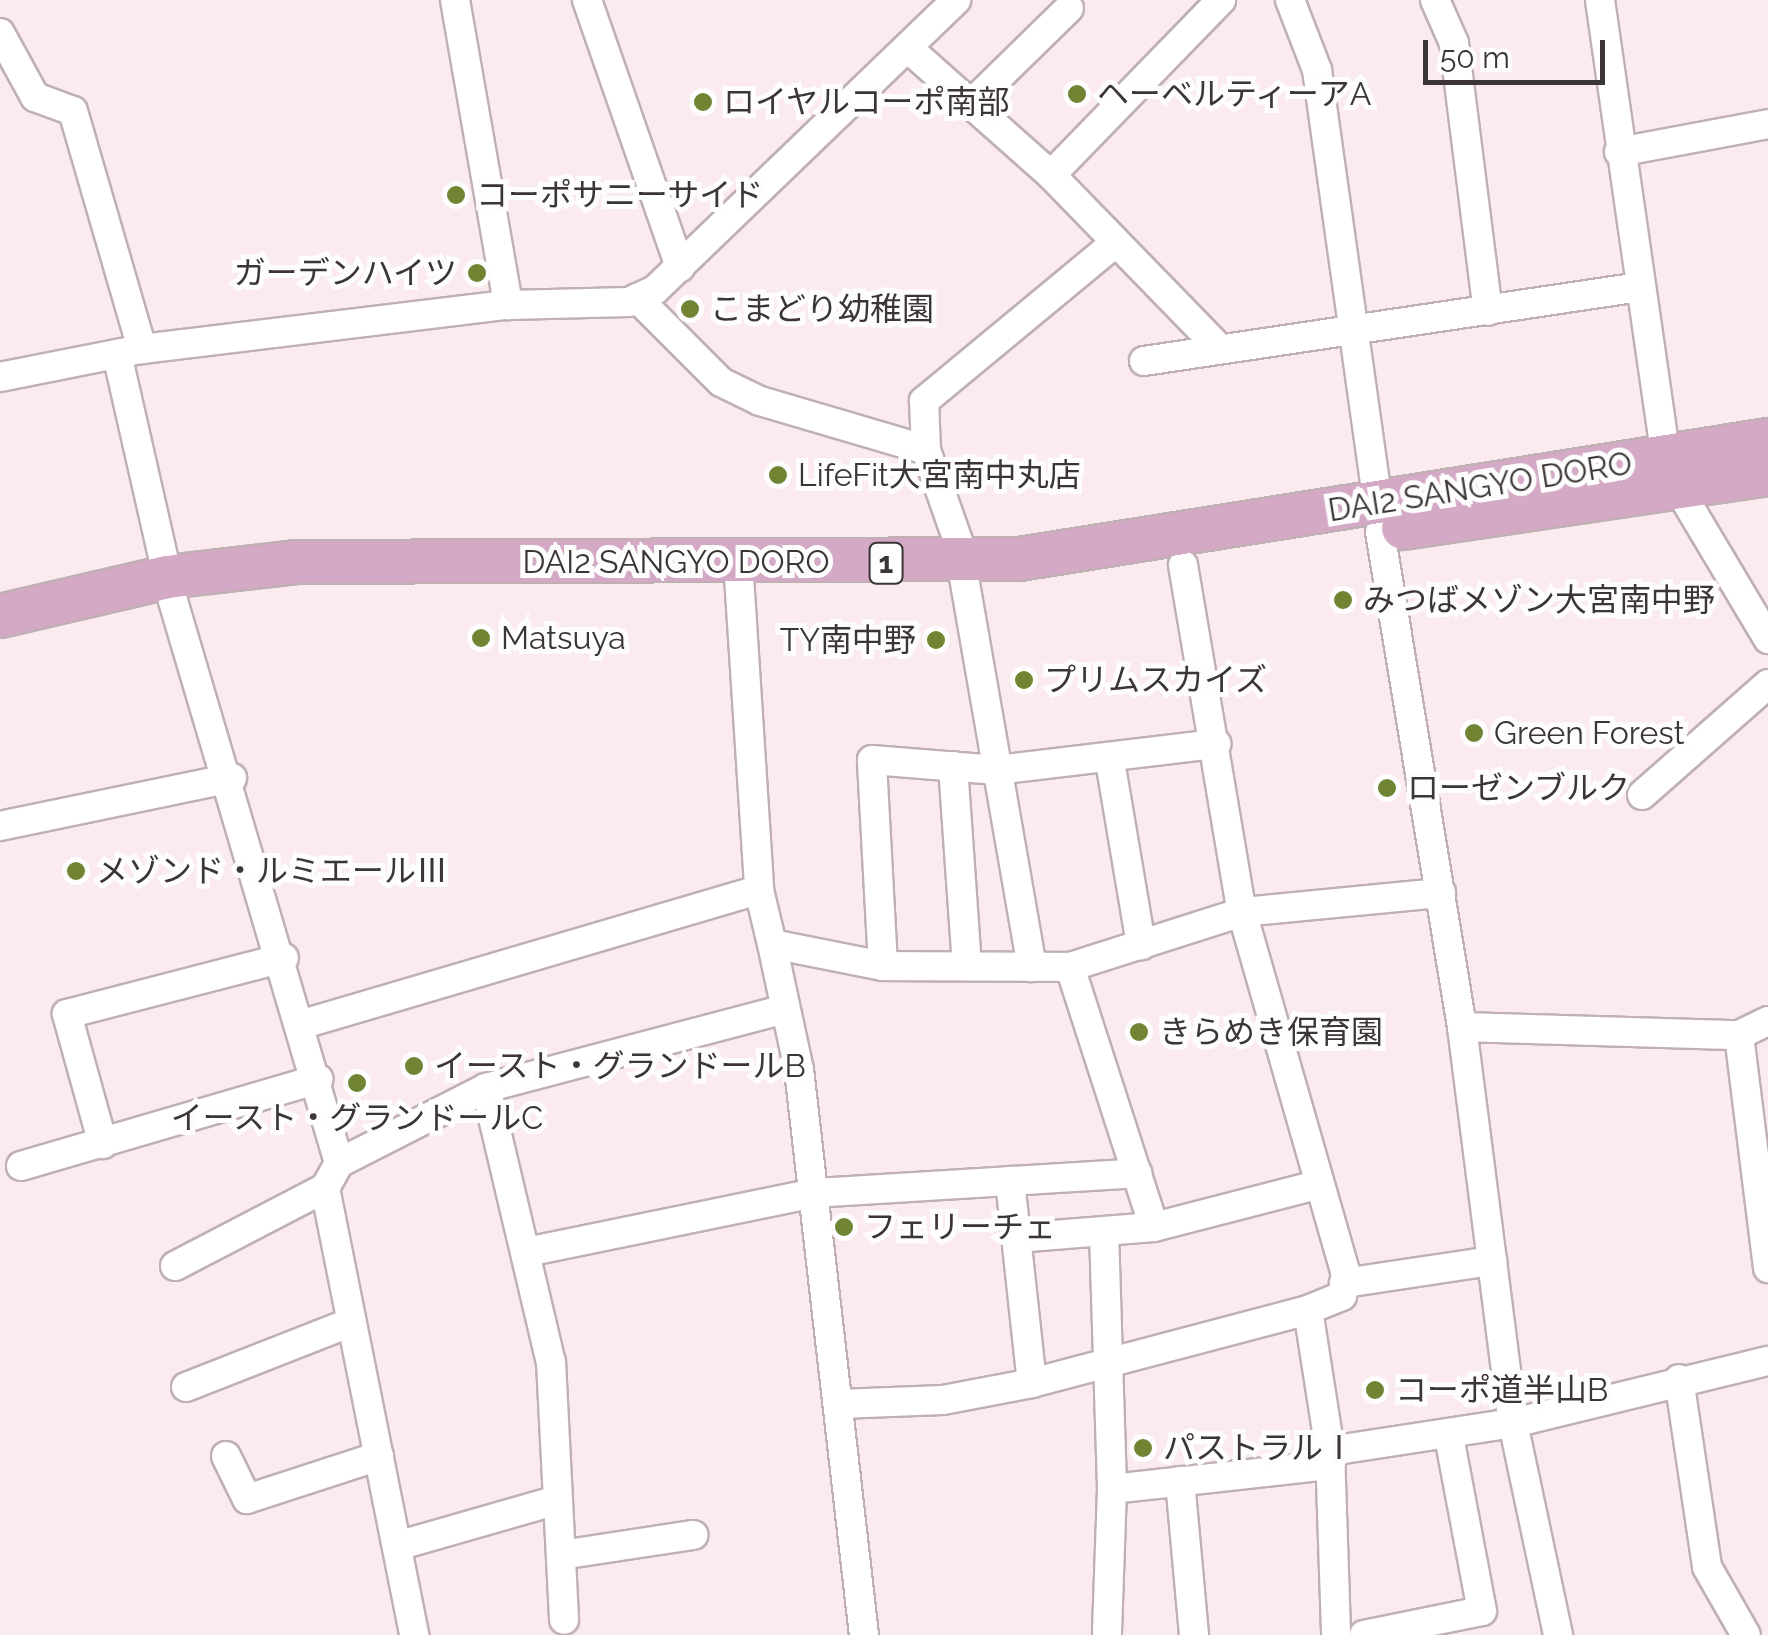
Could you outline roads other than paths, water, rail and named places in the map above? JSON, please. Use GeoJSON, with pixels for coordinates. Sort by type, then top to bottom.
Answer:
{"type":"FeatureCollection","features":[{"type":"Feature","properties":{"kind":"main road","name":"DAI2 SANGYO DORO"},"geometry":{"type":"LineString","coordinates":[[965,576],[1085,552],[1379,517],[1672,472],[1768,440]]}},
{"type":"Feature","properties":{"kind":"main road","name":"DAI2 SANGYO DORO"},"geometry":{"type":"LineString","coordinates":[[1672,472],[1768,474]]}},
{"type":"Feature","properties":{"kind":"main road","name":"DAI2 SANGYO DORO"},"geometry":{"type":"LineString","coordinates":[[0,616],[170,589],[296,562],[741,576],[965,576],[1183,565],[1379,517]]}},
{"type":"Feature","properties":{"kind":"main road","name":"DAI2 SANGYO DORO"},"geometry":{"type":"LineString","coordinates":[[0,644],[170,589]]}},
{"type":"Feature","properties":{"kind":"street"},"geometry":{"type":"LineString","coordinates":[[455,0],[508,305]]}},
{"type":"Feature","properties":{"kind":"street"},"geometry":{"type":"LineString","coordinates":[[587,0],[680,266]]}},
{"type":"Feature","properties":{"kind":"street"},"geometry":{"type":"LineString","coordinates":[[1051,174],[1221,0]]}},
{"type":"Feature","properties":{"kind":"street"},"geometry":{"type":"LineString","coordinates":[[1290,0],[1316,70],[1379,517],[1462,1027],[1513,1422],[1558,1635]]}},
{"type":"Feature","properties":{"kind":"street"},"geometry":{"type":"LineString","coordinates":[[1435,0],[1454,43],[1488,311]]}},
{"type":"Feature","properties":{"kind":"street"},"geometry":{"type":"LineString","coordinates":[[1600,0],[1619,152],[1672,472],[1768,639]]}},
{"type":"Feature","properties":{"kind":"street"},"geometry":{"type":"LineString","coordinates":[[0,376],[130,352],[508,305],[638,298],[680,266],[955,1]]}},
{"type":"Feature","properties":{"kind":"street"},"geometry":{"type":"LineString","coordinates":[[972,104],[1069,8]]}},
{"type":"Feature","properties":{"kind":"street"},"geometry":{"type":"LineString","coordinates":[[0,33],[35,96],[72,111],[130,352],[170,589],[232,778],[339,1162]]}},
{"type":"Feature","properties":{"kind":"street"},"geometry":{"type":"LineString","coordinates":[[909,49],[1051,174],[1220,349]]}},
{"type":"Feature","properties":{"kind":"street"},"geometry":{"type":"LineString","coordinates":[[1619,152],[1768,124]]}},
{"type":"Feature","properties":{"kind":"street"},"geometry":{"type":"LineString","coordinates":[[1032,966],[965,576],[926,450],[924,401],[1116,242]]}},
{"type":"Feature","properties":{"kind":"street"},"geometry":{"type":"LineString","coordinates":[[1144,361],[1640,287]]}},
{"type":"Feature","properties":{"kind":"street"},"geometry":{"type":"LineString","coordinates":[[638,298],[721,382],[760,401],[926,450]]}},
{"type":"Feature","properties":{"kind":"street"},"geometry":{"type":"LineString","coordinates":[[839,1404],[943,1400],[1032,1383],[1308,1310],[1342,1296],[1344,1283],[1320,1184],[1242,912],[1183,565]]}},
{"type":"Feature","properties":{"kind":"street"},"geometry":{"type":"LineString","coordinates":[[741,576],[759,890],[784,1008],[814,1193],[864,1635]]}},
{"type":"Feature","properties":{"kind":"street"},"geometry":{"type":"LineString","coordinates":[[1642,795],[1768,684]]}},
{"type":"Feature","properties":{"kind":"street"},"geometry":{"type":"LineString","coordinates":[[883,966],[872,760],[996,770],[1110,761],[1216,744]]}},
{"type":"Feature","properties":{"kind":"street"},"geometry":{"type":"LineString","coordinates":[[1110,761],[1142,944]]}},
{"type":"Feature","properties":{"kind":"street"},"geometry":{"type":"LineString","coordinates":[[953,766],[967,966]]}},
{"type":"Feature","properties":{"kind":"street"},"geometry":{"type":"LineString","coordinates":[[0,826],[232,778]]}},
{"type":"Feature","properties":{"kind":"street"},"geometry":{"type":"LineString","coordinates":[[303,1024],[759,890]]}},
{"type":"Feature","properties":{"kind":"street"},"geometry":{"type":"LineString","coordinates":[[772,944],[883,966],[1070,968],[1242,912],[1441,893]]}},
{"type":"Feature","properties":{"kind":"street"},"geometry":{"type":"LineString","coordinates":[[103,1144],[67,1014],[284,958]]}},
{"type":"Feature","properties":{"kind":"street"},"geometry":{"type":"LineString","coordinates":[[1070,968],[1154,1227]]}},
{"type":"Feature","properties":{"kind":"street"},"geometry":{"type":"LineString","coordinates":[[176,1266],[324,1188],[339,1162],[486,1088],[784,1008]]}},
{"type":"Feature","properties":{"kind":"street"},"geometry":{"type":"LineString","coordinates":[[1462,1027],[1738,1036],[1768,1021]]}},
{"type":"Feature","properties":{"kind":"street"},"geometry":{"type":"LineString","coordinates":[[1738,1036],[1768,1268]]}},
{"type":"Feature","properties":{"kind":"street"},"geometry":{"type":"LineString","coordinates":[[21,1166],[318,1079]]}},
{"type":"Feature","properties":{"kind":"street"},"geometry":{"type":"LineString","coordinates":[[486,1088],[550,1362],[564,1620]]}},
{"type":"Feature","properties":{"kind":"street"},"geometry":{"type":"LineString","coordinates":[[527,1252],[814,1193],[1137,1173]]}},
{"type":"Feature","properties":{"kind":"street"},"geometry":{"type":"LineString","coordinates":[[1010,1181],[1032,1383]]}},
{"type":"Feature","properties":{"kind":"street"},"geometry":{"type":"LineString","coordinates":[[1016,1238],[1154,1227],[1320,1184]]}},
{"type":"Feature","properties":{"kind":"street"},"geometry":{"type":"LineString","coordinates":[[324,1188],[414,1635]]}},
{"type":"Feature","properties":{"kind":"street"},"geometry":{"type":"LineString","coordinates":[[1104,1232],[1112,1489],[1106,1635]]}},
{"type":"Feature","properties":{"kind":"street"},"geometry":{"type":"LineString","coordinates":[[1344,1283],[1492,1260]]}},
{"type":"Feature","properties":{"kind":"street"},"geometry":{"type":"LineString","coordinates":[[1308,1310],[1331,1458],[1336,1635]]}},
{"type":"Feature","properties":{"kind":"street"},"geometry":{"type":"LineString","coordinates":[[186,1387],[352,1322]]}},
{"type":"Feature","properties":{"kind":"street"},"geometry":{"type":"LineString","coordinates":[[1112,1489],[1331,1458],[1449,1436],[1679,1378],[1768,1360]]}},
{"type":"Feature","properties":{"kind":"street"},"geometry":{"type":"LineString","coordinates":[[1679,1378],[1708,1567],[1746,1635]]}},
{"type":"Feature","properties":{"kind":"street"},"geometry":{"type":"LineString","coordinates":[[1364,1635],[1482,1610],[1449,1436]]}},
{"type":"Feature","properties":{"kind":"street"},"geometry":{"type":"LineString","coordinates":[[226,1456],[247,1499],[379,1456]]}},
{"type":"Feature","properties":{"kind":"street"},"geometry":{"type":"LineString","coordinates":[[1180,1481],[1194,1635]]}},
{"type":"Feature","properties":{"kind":"street"},"geometry":{"type":"LineString","coordinates":[[397,1546],[557,1500]]}},
{"type":"Feature","properties":{"kind":"street"},"geometry":{"type":"LineString","coordinates":[[561,1555],[694,1535]]}},
{"type":"Feature","properties":{"kind":"place","name":"ヘーベルティーアA"},"geometry":{"type":"Point","coordinates":[1077,94]}},
{"type":"Feature","properties":{"kind":"place","name":"ロイヤルコーポ南部"},"geometry":{"type":"Point","coordinates":[703,102]}},
{"type":"Feature","properties":{"kind":"place","name":"コーポサニーサイド"},"geometry":{"type":"Point","coordinates":[456,195]}},
{"type":"Feature","properties":{"kind":"place","name":"ガーデンハイツ"},"geometry":{"type":"Point","coordinates":[477,273]}},
{"type":"Feature","properties":{"kind":"place","name":"こまどり幼稚園"},"geometry":{"type":"Point","coordinates":[690,309]}},
{"type":"Feature","properties":{"kind":"place","name":"LifeFit大宮南中丸店"},"geometry":{"type":"Point","coordinates":[778,475]}},
{"type":"Feature","properties":{"kind":"place","name":"みつばメゾン大宮南中野"},"geometry":{"type":"Point","coordinates":[1343,600]}},
{"type":"Feature","properties":{"kind":"place","name":"Matsuya"},"geometry":{"type":"Point","coordinates":[481,638]}},
{"type":"Feature","properties":{"kind":"place","name":"TY南中野"},"geometry":{"type":"Point","coordinates":[936,640]}},
{"type":"Feature","properties":{"kind":"place","name":"プリムスカイズ"},"geometry":{"type":"Point","coordinates":[1024,680]}},
{"type":"Feature","properties":{"kind":"place","name":"Green Forest"},"geometry":{"type":"Point","coordinates":[1474,733]}},
{"type":"Feature","properties":{"kind":"place","name":"ローゼンブルク"},"geometry":{"type":"Point","coordinates":[1387,788]}},
{"type":"Feature","properties":{"kind":"place","name":"メゾンド・ルミエールⅢ"},"geometry":{"type":"Point","coordinates":[76,871]}},
{"type":"Feature","properties":{"kind":"place","name":"きらめき保育園"},"geometry":{"type":"Point","coordinates":[1139,1032]}},
{"type":"Feature","properties":{"kind":"place","name":"イースト・グランドールB"},"geometry":{"type":"Point","coordinates":[414,1066]}},
{"type":"Feature","properties":{"kind":"place","name":"イースト・グランドールC"},"geometry":{"type":"Point","coordinates":[357,1083]}},
{"type":"Feature","properties":{"kind":"place","name":"フェリーチェ"},"geometry":{"type":"Point","coordinates":[844,1227]}},
{"type":"Feature","properties":{"kind":"place","name":"コーポ道半山B"},"geometry":{"type":"Point","coordinates":[1375,1390]}},
{"type":"Feature","properties":{"kind":"place","name":"パストラルⅠ"},"geometry":{"type":"Point","coordinates":[1143,1448]}}]}
